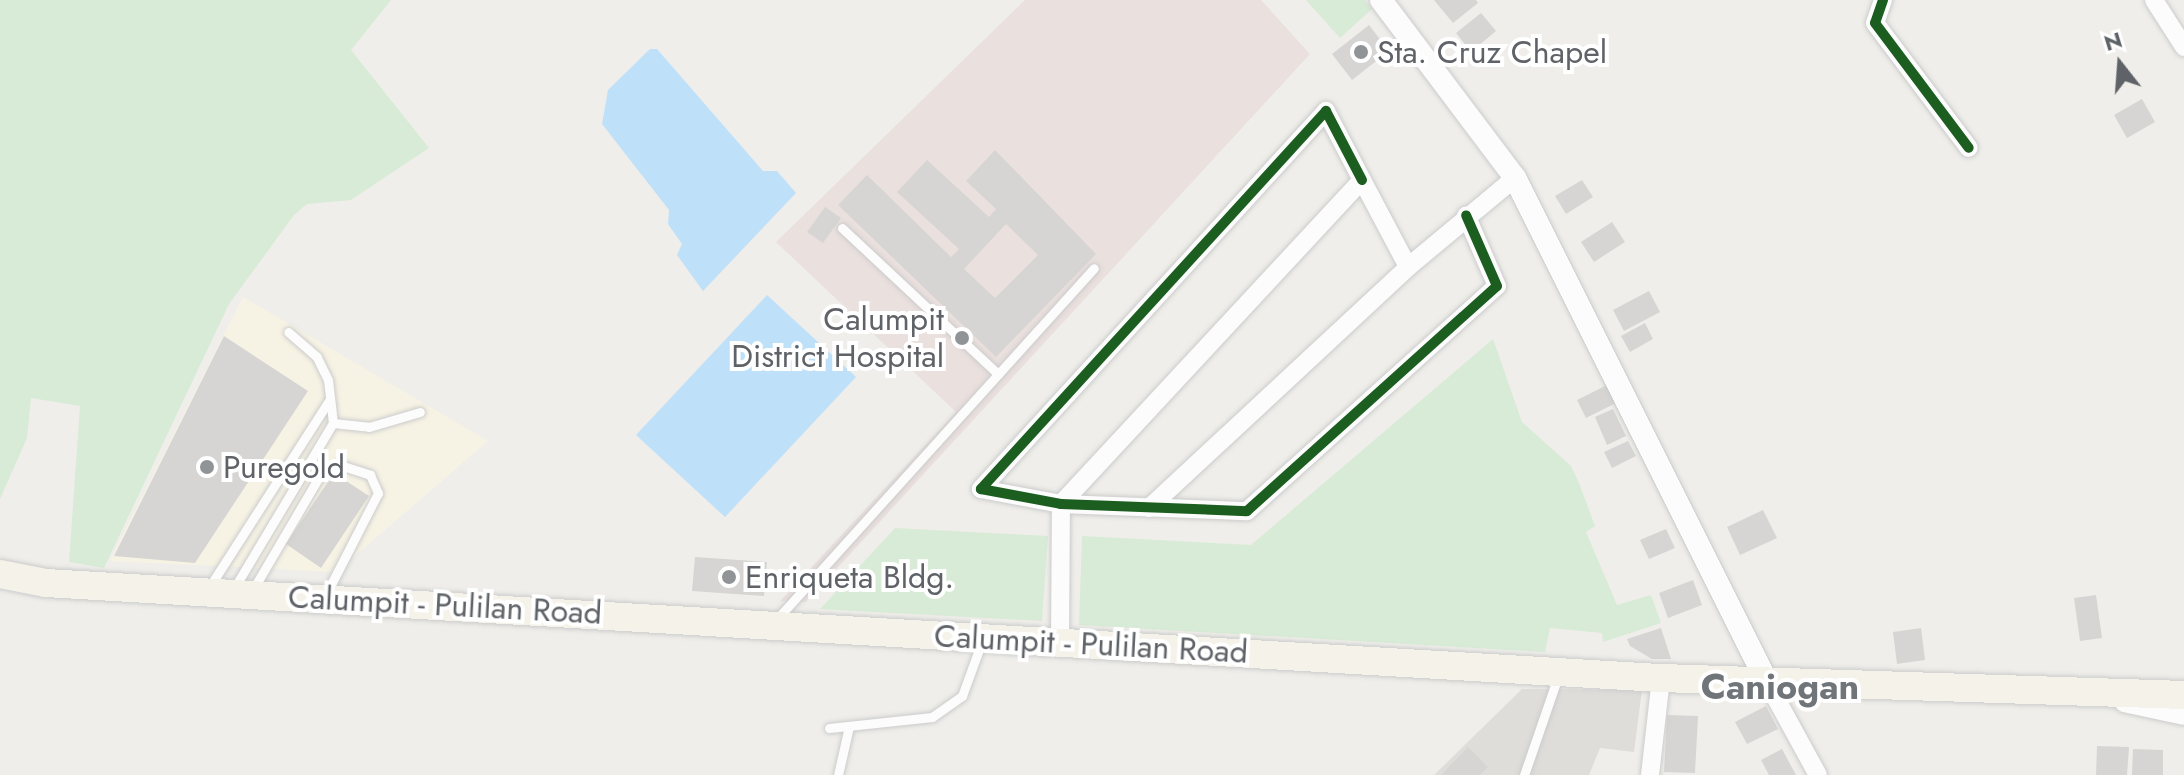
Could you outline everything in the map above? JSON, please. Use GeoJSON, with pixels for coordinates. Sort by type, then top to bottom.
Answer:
{"type":"FeatureCollection","features":[{"type":"Feature","properties":{"kind":"main road","name":"Calumpit - Pulilan Road"},"geometry":{"type":"LineString","coordinates":[[0,574],[229,593],[1661,678],[2095,696],[2184,695]]}},
{"type":"Feature","properties":{"kind":"street"},"geometry":{"type":"LineString","coordinates":[[1381,0],[1515,178],[1767,682],[1818,775]]}},
{"type":"Feature","properties":{"kind":"street"},"geometry":{"type":"LineString","coordinates":[[1883,0],[1875,23],[1969,148]]}},
{"type":"Feature","properties":{"kind":"street"},"geometry":{"type":"LineString","coordinates":[[2154,0],[2184,47]]}},
{"type":"Feature","properties":{"kind":"street"},"geometry":{"type":"LineString","coordinates":[[1408,267],[1326,111],[981,489],[1061,504],[1247,511],[1497,286],[1466,215]]}},
{"type":"Feature","properties":{"kind":"street"},"geometry":{"type":"LineString","coordinates":[[1149,508],[1408,267],[1466,215],[1515,178]]}},
{"type":"Feature","properties":{"kind":"street"},"geometry":{"type":"LineString","coordinates":[[1060,643],[1061,504],[1362,180]]}},
{"type":"Feature","properties":{"kind":"street"},"geometry":{"type":"LineString","coordinates":[[1650,775],[1661,678]]}},
{"type":"Feature","properties":{"kind":"street"},"geometry":{"type":"LineString","coordinates":[[2095,696],[2184,716]]}},
{"type":"Feature","properties":{"kind":"lane"},"geometry":{"type":"LineString","coordinates":[[842,228],[998,374]]}},
{"type":"Feature","properties":{"kind":"lane"},"geometry":{"type":"LineString","coordinates":[[771,625],[1094,268]]}},
{"type":"Feature","properties":{"kind":"lane"},"geometry":{"type":"LineString","coordinates":[[229,593],[333,423],[330,398],[317,357],[288,332]]}},
{"type":"Feature","properties":{"kind":"lane"},"geometry":{"type":"LineString","coordinates":[[229,593],[330,398]]}},
{"type":"Feature","properties":{"kind":"lane"},"geometry":{"type":"LineString","coordinates":[[333,423],[369,427],[420,412]]}},
{"type":"Feature","properties":{"kind":"lane"},"geometry":{"type":"LineString","coordinates":[[229,593],[320,475],[340,465],[370,475],[378,493],[324,598]]}},
{"type":"Feature","properties":{"kind":"lane"},"geometry":{"type":"LineString","coordinates":[[829,728],[932,717],[962,696],[983,638]]}},
{"type":"Feature","properties":{"kind":"lane"},"geometry":{"type":"LineString","coordinates":[[1524,775],[1559,672]]}},
{"type":"Feature","properties":{"kind":"lane"},"geometry":{"type":"LineString","coordinates":[[838,775],[849,726]]}},
{"type":"Feature","properties":{"kind":"shaded area","name":"Calumpit District Hospital"},"geometry":{"type":"Polygon","coordinates":[[[1025,0],[1261,0],[1310,54],[806,602],[780,601],[956,412],[776,242],[1025,0]]]}},
{"type":"Feature","properties":{"kind":"shaded area"},"geometry":{"type":"Polygon","coordinates":[[[243,297],[488,441],[336,572],[110,561],[243,297]]]}},
{"type":"Feature","properties":{"kind":"shaded area"},"geometry":{"type":"Polygon","coordinates":[[[1522,689],[1642,690],[1634,752],[1600,748],[1589,775],[1434,775],[1522,689]]]}},
{"type":"Feature","properties":{"kind":"green space"},"geometry":{"type":"Polygon","coordinates":[[[0,0],[391,0],[351,50],[429,148],[351,200],[307,204],[294,215],[229,304],[104,568],[69,562],[80,406],[31,398],[27,438],[0,499],[0,0]]]}},
{"type":"Feature","properties":{"kind":"green space"},"geometry":{"type":"Polygon","coordinates":[[[1306,0],[1365,0],[1372,9],[1340,38],[1306,0]]]}},
{"type":"Feature","properties":{"kind":"green space"},"geometry":{"type":"Polygon","coordinates":[[[1493,339],[1522,422],[1571,466],[1579,483],[1595,526],[1586,532],[1617,605],[1651,595],[1661,623],[1603,642],[1602,633],[1550,628],[1545,652],[1079,625],[1082,536],[1251,545],[1493,339]]]}},
{"type":"Feature","properties":{"kind":"green space"},"geometry":{"type":"Polygon","coordinates":[[[895,528],[1048,536],[1042,621],[820,609],[895,528]]]}},
{"type":"Feature","properties":{"kind":"water"},"geometry":{"type":"Polygon","coordinates":[[[650,49],[657,49],[763,171],[777,171],[796,193],[703,291],[677,255],[682,244],[668,224],[669,210],[602,124],[608,90],[650,49]]]}},
{"type":"Feature","properties":{"kind":"water"},"geometry":{"type":"Polygon","coordinates":[[[767,295],[856,377],[725,517],[636,435],[767,295]]]}},
{"type":"Feature","properties":{"kind":"building"},"geometry":{"type":"Polygon","coordinates":[[[1434,0],[1476,0],[1478,3],[1453,23],[1434,0]]]}},
{"type":"Feature","properties":{"kind":"building"},"geometry":{"type":"Polygon","coordinates":[[[1481,13],[1496,31],[1471,52],[1456,33],[1481,13]]]}},
{"type":"Feature","properties":{"kind":"building","name":"Sta. Cruz Chapel"},"geometry":{"type":"Polygon","coordinates":[[[1369,25],[1389,51],[1352,80],[1332,54],[1369,25]]]}},
{"type":"Feature","properties":{"kind":"building"},"geometry":{"type":"Polygon","coordinates":[[[2142,99],[2155,122],[2127,138],[2114,115],[2142,99]]]}},
{"type":"Feature","properties":{"kind":"building"},"geometry":{"type":"Polygon","coordinates":[[[995,150],[1096,254],[996,357],[838,205],[867,175],[951,257],[959,249],[897,192],[927,160],[989,217],[996,209],[966,181],[995,150]],[[1006,224],[964,269],[995,298],[1038,255],[1006,224]]]}},
{"type":"Feature","properties":{"kind":"building"},"geometry":{"type":"Polygon","coordinates":[[[1582,180],[1593,197],[1566,214],[1555,196],[1582,180]]]}},
{"type":"Feature","properties":{"kind":"building"},"geometry":{"type":"Polygon","coordinates":[[[825,207],[841,218],[823,243],[807,232],[825,207]]]}},
{"type":"Feature","properties":{"kind":"building"},"geometry":{"type":"Polygon","coordinates":[[[1612,222],[1625,242],[1594,262],[1581,242],[1612,222]]]}},
{"type":"Feature","properties":{"kind":"building"},"geometry":{"type":"Polygon","coordinates":[[[1649,291],[1660,312],[1624,331],[1613,310],[1649,291]]]}},
{"type":"Feature","properties":{"kind":"building"},"geometry":{"type":"Polygon","coordinates":[[[1645,323],[1653,339],[1630,352],[1621,336],[1645,323]]]}},
{"type":"Feature","properties":{"kind":"building"},"geometry":{"type":"Polygon","coordinates":[[[224,336],[308,391],[195,563],[114,556],[224,336]]]}},
{"type":"Feature","properties":{"kind":"building"},"geometry":{"type":"Polygon","coordinates":[[[1607,385],[1616,403],[1586,418],[1577,400],[1607,385]]]}},
{"type":"Feature","properties":{"kind":"building"},"geometry":{"type":"Polygon","coordinates":[[[1613,409],[1626,436],[1607,445],[1595,417],[1613,409]]]}},
{"type":"Feature","properties":{"kind":"building"},"geometry":{"type":"Polygon","coordinates":[[[1628,441],[1636,456],[1612,468],[1604,452],[1628,441]]]}},
{"type":"Feature","properties":{"kind":"building"},"geometry":{"type":"Polygon","coordinates":[[[334,473],[369,496],[321,568],[286,544],[334,473]]]}},
{"type":"Feature","properties":{"kind":"building"},"geometry":{"type":"Polygon","coordinates":[[[1763,510],[1777,538],[1740,555],[1727,527],[1763,510]]]}},
{"type":"Feature","properties":{"kind":"building"},"geometry":{"type":"Polygon","coordinates":[[[1666,529],[1675,548],[1649,559],[1640,540],[1666,529]]]}},
{"type":"Feature","properties":{"kind":"building","name":"Enriqueta Bldg."},"geometry":{"type":"Polygon","coordinates":[[[695,557],[767,562],[764,596],[692,591],[695,557]]]}},
{"type":"Feature","properties":{"kind":"building"},"geometry":{"type":"Polygon","coordinates":[[[1693,580],[1702,605],[1668,618],[1659,593],[1693,580]]]}},
{"type":"Feature","properties":{"kind":"building"},"geometry":{"type":"Polygon","coordinates":[[[2096,595],[2102,638],[2080,641],[2074,598],[2096,595]]]}},
{"type":"Feature","properties":{"kind":"building"},"geometry":{"type":"Polygon","coordinates":[[[1661,628],[1671,659],[1652,659],[1630,646],[1627,639],[1661,628]]]}},
{"type":"Feature","properties":{"kind":"building"},"geometry":{"type":"Polygon","coordinates":[[[1921,628],[1925,660],[1897,664],[1893,632],[1921,628]]]}},
{"type":"Feature","properties":{"kind":"building"},"geometry":{"type":"Polygon","coordinates":[[[1766,706],[1778,729],[1747,744],[1735,722],[1766,706]]]}},
{"type":"Feature","properties":{"kind":"building"},"geometry":{"type":"Polygon","coordinates":[[[1667,715],[1698,716],[1695,773],[1664,772],[1667,715]]]}},
{"type":"Feature","properties":{"kind":"building"},"geometry":{"type":"Polygon","coordinates":[[[2097,746],[2129,747],[2127,775],[2096,775],[2097,746]]]}},
{"type":"Feature","properties":{"kind":"building"},"geometry":{"type":"Polygon","coordinates":[[[1468,747],[1488,767],[1480,775],[1441,775],[1468,747]]]}},
{"type":"Feature","properties":{"kind":"building"},"geometry":{"type":"Polygon","coordinates":[[[1782,749],[1796,775],[1769,775],[1761,760],[1782,749]]]}},
{"type":"Feature","properties":{"kind":"building"},"geometry":{"type":"Polygon","coordinates":[[[2133,749],[2163,750],[2163,775],[2132,775],[2133,749]]]}},
{"type":"Feature","properties":{"kind":"cycle path"},"geometry":{"type":"LineString","coordinates":[[1883,0],[1875,23],[1969,148]]}},
{"type":"Feature","properties":{"kind":"cycle path"},"geometry":{"type":"LineString","coordinates":[[1362,180],[1326,111],[981,489],[1061,504],[1247,511],[1497,286],[1466,215]]}},
{"type":"Feature","properties":{"kind":"place","name":"Sta. Cruz Chapel"},"geometry":{"type":"Point","coordinates":[1361,52]}},
{"type":"Feature","properties":{"kind":"place","name":"Calumpit District Hospital"},"geometry":{"type":"Point","coordinates":[962,338]}},
{"type":"Feature","properties":{"kind":"place","name":"Puregold"},"geometry":{"type":"Point","coordinates":[207,467]}},
{"type":"Feature","properties":{"kind":"place","name":"Enriqueta Bldg."},"geometry":{"type":"Point","coordinates":[729,577]}},
{"type":"Feature","properties":{"kind":"district","name":"Caniogan"},"geometry":{"type":"Point","coordinates":[1780,687]}}]}
